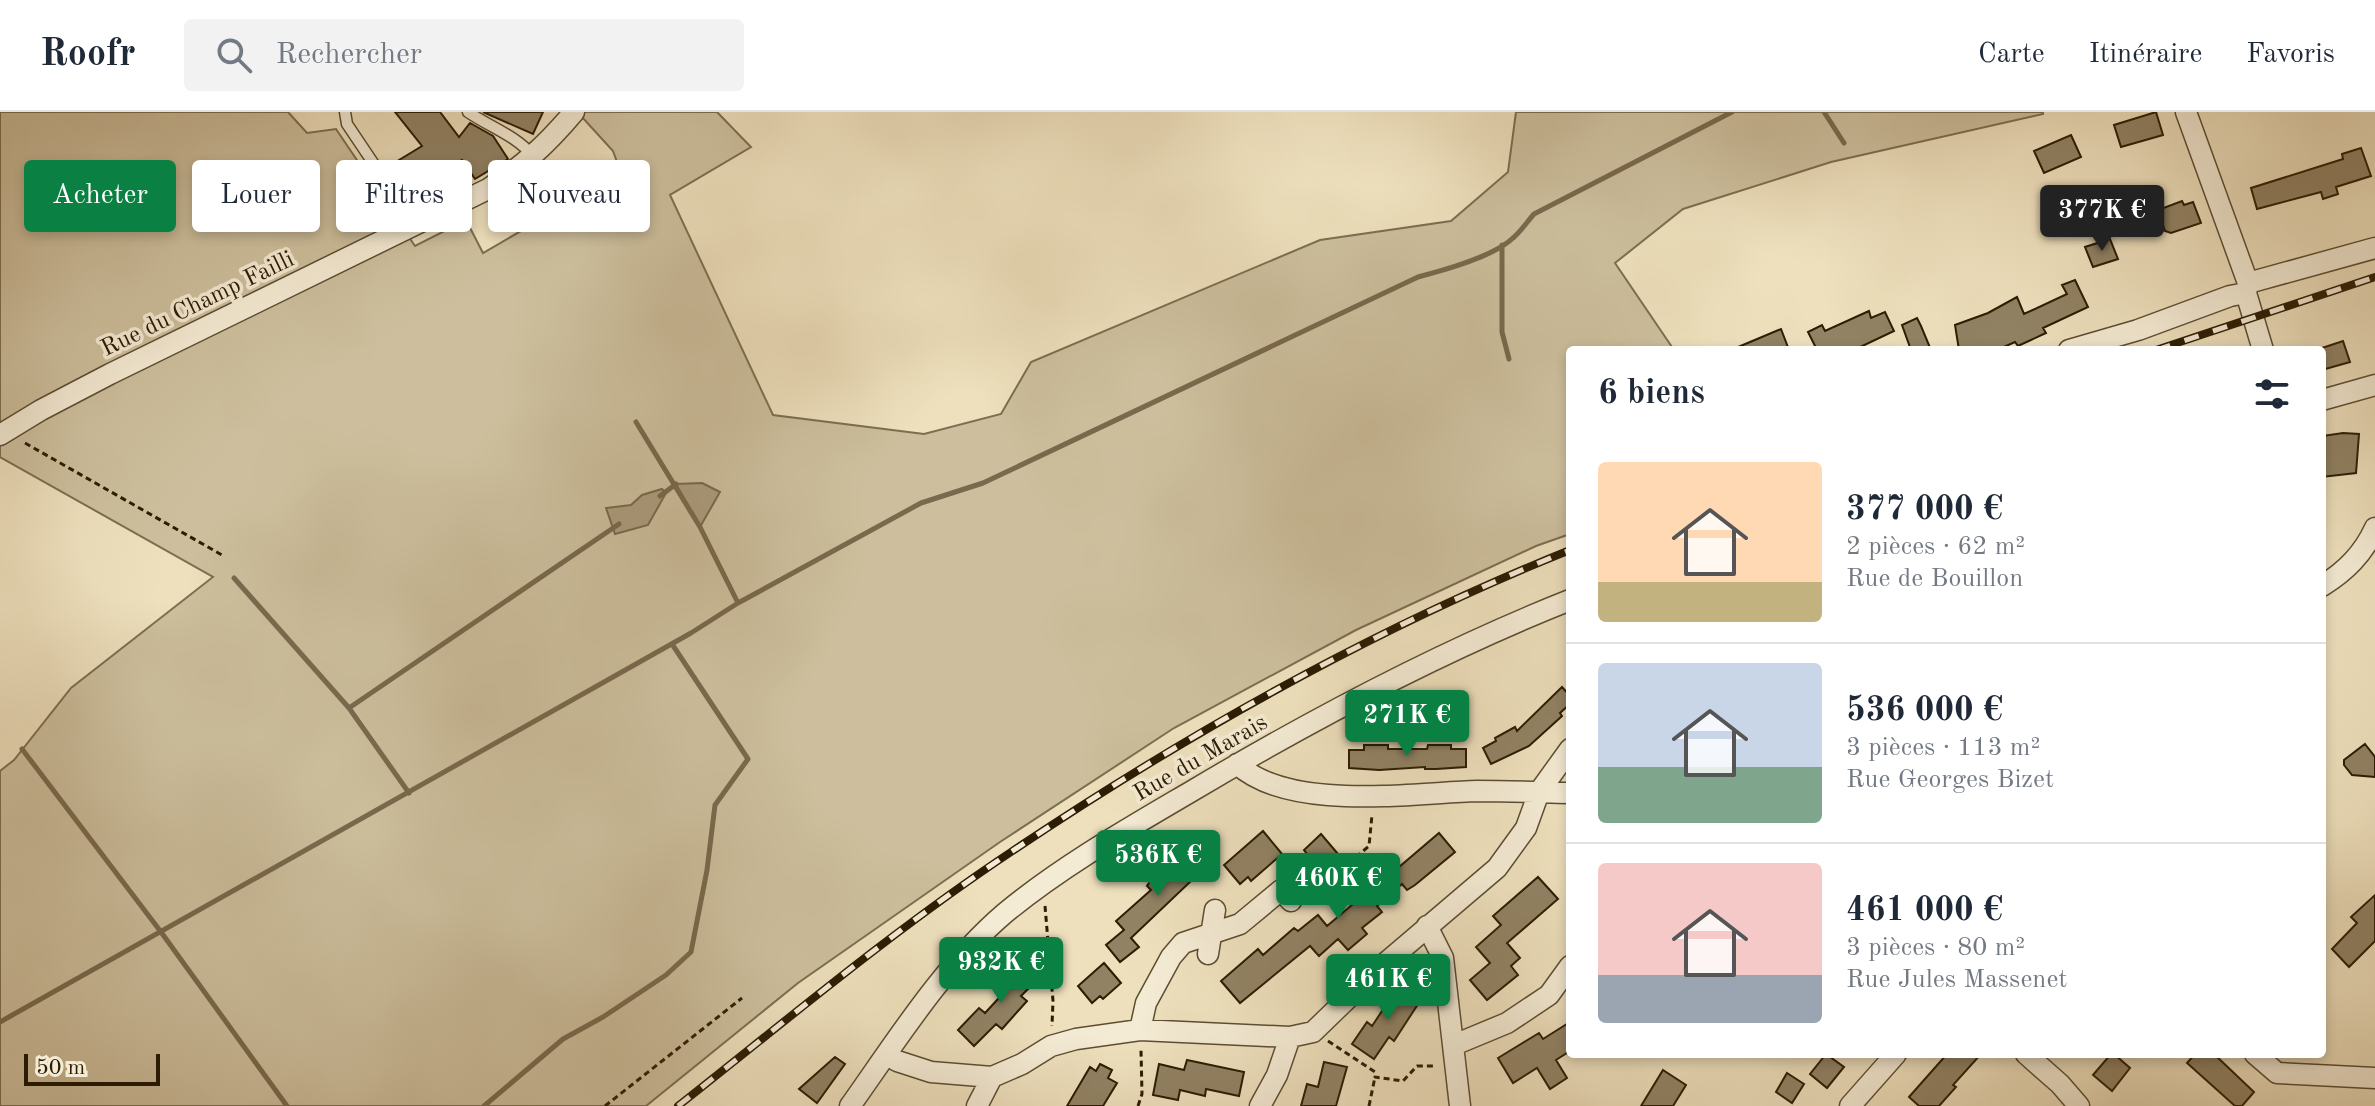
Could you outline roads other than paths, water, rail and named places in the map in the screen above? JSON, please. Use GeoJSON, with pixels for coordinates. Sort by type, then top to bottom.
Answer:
{"type":"FeatureCollection","features":[{"type":"Feature","properties":{"kind":"street","name":"Rue du Champ Failli"},"geometry":{"type":"LineString","coordinates":[[472,197],[522,167],[574,112]]}},
{"type":"Feature","properties":{"kind":"street"},"geometry":{"type":"LineString","coordinates":[[2186,112],[2247,288],[2262,346]]}},
{"type":"Feature","properties":{"kind":"street","name":"Rue du Champ Failli"},"geometry":{"type":"LineString","coordinates":[[2,433],[110,374],[401,232]]}},
{"type":"Feature","properties":{"kind":"street"},"geometry":{"type":"LineString","coordinates":[[2083,346],[2138,330],[2247,288],[2375,248]]}},
{"type":"Feature","properties":{"kind":"street"},"geometry":{"type":"LineString","coordinates":[[2326,399],[2375,385]]}},
{"type":"Feature","properties":{"kind":"street"},"geometry":{"type":"LineString","coordinates":[[2326,583],[2365,550],[2375,528]]}},
{"type":"Feature","properties":{"kind":"street","name":"Rue du Marais"},"geometry":{"type":"LineString","coordinates":[[850,1106],[956,962],[1005,914],[1043,886],[1136,824],[1237,764],[1412,671],[1566,602]]}},
{"type":"Feature","properties":{"kind":"street"},"geometry":{"type":"LineString","coordinates":[[887,1055],[931,1072],[992,1077],[1022,1064],[1051,1046],[1076,1039],[1140,1030],[1290,1037],[1313,1032],[1376,971],[1497,868],[1526,828],[1539,792],[1566,755]]}},
{"type":"Feature","properties":{"kind":"street"},"geometry":{"type":"LineString","coordinates":[[1237,764],[1248,774],[1284,787],[1338,798],[1566,793]]}},
{"type":"Feature","properties":{"kind":"street"},"geometry":{"type":"LineString","coordinates":[[1140,1030],[1146,1003],[1171,957],[1183,943],[1240,924],[1281,890],[1291,901]]}},
{"type":"Feature","properties":{"kind":"street"},"geometry":{"type":"LineString","coordinates":[[1208,954],[1215,910]]}},
{"type":"Feature","properties":{"kind":"street"},"geometry":{"type":"LineString","coordinates":[[1427,926],[1443,958],[1460,1106]]}},
{"type":"Feature","properties":{"kind":"street"},"geometry":{"type":"LineString","coordinates":[[1454,1045],[1507,1023],[1549,995],[1566,972]]}},
{"type":"Feature","properties":{"kind":"street"},"geometry":{"type":"LineString","coordinates":[[1260,1106],[1277,1075],[1290,1037]]}},
{"type":"Feature","properties":{"kind":"street"},"geometry":{"type":"LineString","coordinates":[[1850,1106],[1892,1058]]}},
{"type":"Feature","properties":{"kind":"street"},"geometry":{"type":"LineString","coordinates":[[2031,1058],[2079,1106]]}},
{"type":"Feature","properties":{"kind":"street"},"geometry":{"type":"LineString","coordinates":[[2260,1058],[2277,1073],[2375,1078]]}},
{"type":"Feature","properties":{"kind":"street"},"geometry":{"type":"LineString","coordinates":[[977,1106],[992,1077]]}},
{"type":"Feature","properties":{"kind":"lane"},"geometry":{"type":"LineString","coordinates":[[345,112],[347,124],[371,160]]}},
{"type":"Feature","properties":{"kind":"lane"},"geometry":{"type":"LineString","coordinates":[[468,112],[508,134],[533,156]]}},
{"type":"Feature","properties":{"kind":"waterway"},"geometry":{"type":"LineString","coordinates":[[0,1022],[691,633],[738,603],[921,503],[983,483],[1418,277],[1494,251],[1513,238],[1534,214],[1732,112]]}},
{"type":"Feature","properties":{"kind":"waterway"},"geometry":{"type":"LineString","coordinates":[[1824,112],[1844,143]]}},
{"type":"Feature","properties":{"kind":"waterway"},"geometry":{"type":"LineString","coordinates":[[1502,245],[1502,332],[1509,359]]}},
{"type":"Feature","properties":{"kind":"waterway"},"geometry":{"type":"LineString","coordinates":[[636,422],[700,527],[738,603]]}},
{"type":"Feature","properties":{"kind":"waterway"},"geometry":{"type":"LineString","coordinates":[[660,496],[676,484]]}},
{"type":"Feature","properties":{"kind":"waterway"},"geometry":{"type":"LineString","coordinates":[[349,708],[619,524]]}},
{"type":"Feature","properties":{"kind":"waterway"},"geometry":{"type":"LineString","coordinates":[[234,578],[349,708],[409,793]]}},
{"type":"Feature","properties":{"kind":"waterway"},"geometry":{"type":"LineString","coordinates":[[484,1106],[563,1039],[603,1017],[666,975],[691,952],[707,870],[715,805],[748,759],[672,644]]}},
{"type":"Feature","properties":{"kind":"waterway"},"geometry":{"type":"LineString","coordinates":[[22,749],[161,932],[287,1106]]}},
{"type":"Feature","properties":{"kind":"railway"},"geometry":{"type":"LineString","coordinates":[[2168,346],[2375,277]]}},
{"type":"Feature","properties":{"kind":"railway"},"geometry":{"type":"LineString","coordinates":[[678,1106],[925,912],[1077,808],[1213,725],[1353,649],[1566,552]]}}]}
